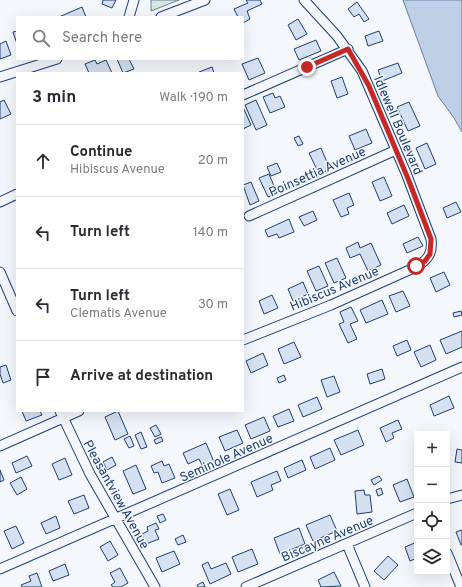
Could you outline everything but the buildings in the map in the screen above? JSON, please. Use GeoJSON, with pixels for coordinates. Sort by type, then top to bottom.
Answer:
{"type":"FeatureCollection","features":[{"type":"Feature","properties":{"kind":"street"},"geometry":{"type":"LineString","coordinates":[[129,16],[134,0]]}},
{"type":"Feature","properties":{"kind":"street"},"geometry":{"type":"LineString","coordinates":[[164,16],[205,0]]}},
{"type":"Feature","properties":{"kind":"street","name":"Idlewell Boulevard"},"geometry":{"type":"LineString","coordinates":[[304,0],[348,49],[366,79],[396,150],[429,235],[432,244],[430,254]]}},
{"type":"Feature","properties":{"kind":"street"},"geometry":{"type":"LineString","coordinates":[[244,95],[348,49]]}},
{"type":"Feature","properties":{"kind":"street"},"geometry":{"type":"LineString","coordinates":[[0,77],[54,60]]}},
{"type":"Feature","properties":{"kind":"street","name":"Poinsettia Avenue"},"geometry":{"type":"LineString","coordinates":[[249,216],[396,150]]}},
{"type":"Feature","properties":{"kind":"street"},"geometry":{"type":"LineString","coordinates":[[0,202],[16,194]]}},
{"type":"Feature","properties":{"kind":"street","name":"Hibiscus Avenue"},"geometry":{"type":"LineString","coordinates":[[244,340],[331,305],[416,266],[425,261],[430,254]]}},
{"type":"Feature","properties":{"kind":"street"},"geometry":{"type":"LineString","coordinates":[[0,272],[16,309]]}},
{"type":"Feature","properties":{"kind":"street","name":"Seminole Avenue"},"geometry":{"type":"LineString","coordinates":[[0,569],[462,367]]}},
{"type":"Feature","properties":{"kind":"street"},"geometry":{"type":"LineString","coordinates":[[0,446],[61,414],[73,412]]}},
{"type":"Feature","properties":{"kind":"street","name":"Pleasantview Avenue"},"geometry":{"type":"LineString","coordinates":[[61,414],[90,474],[155,587]]}},
{"type":"Feature","properties":{"kind":"street"},"geometry":{"type":"LineString","coordinates":[[450,498],[462,495]]}},
{"type":"Feature","properties":{"kind":"street","name":"Biscayne Avenue"},"geometry":{"type":"LineString","coordinates":[[246,587],[264,584],[347,544],[414,514]]}},
{"type":"Feature","properties":{"kind":"street"},"geometry":{"type":"LineString","coordinates":[[347,544],[365,587]]}},
{"type":"Feature","properties":{"kind":"street"},"geometry":{"type":"LineString","coordinates":[[450,560],[461,587]]}},
{"type":"Feature","properties":{"kind":"shaded area"},"geometry":{"type":"Polygon","coordinates":[[[151,0],[179,0],[151,11],[151,0]]]}},
{"type":"Feature","properties":{"kind":"water"},"geometry":{"type":"Polygon","coordinates":[[[403,0],[462,0],[462,132],[438,96],[403,0]]]}},
{"type":"Feature","properties":{"kind":"route"},"geometry":{"type":"LineString","coordinates":[[307,67],[348,49],[362,71],[406,174],[431,239],[432,249],[430,254],[425,261],[416,266]]}}]}
